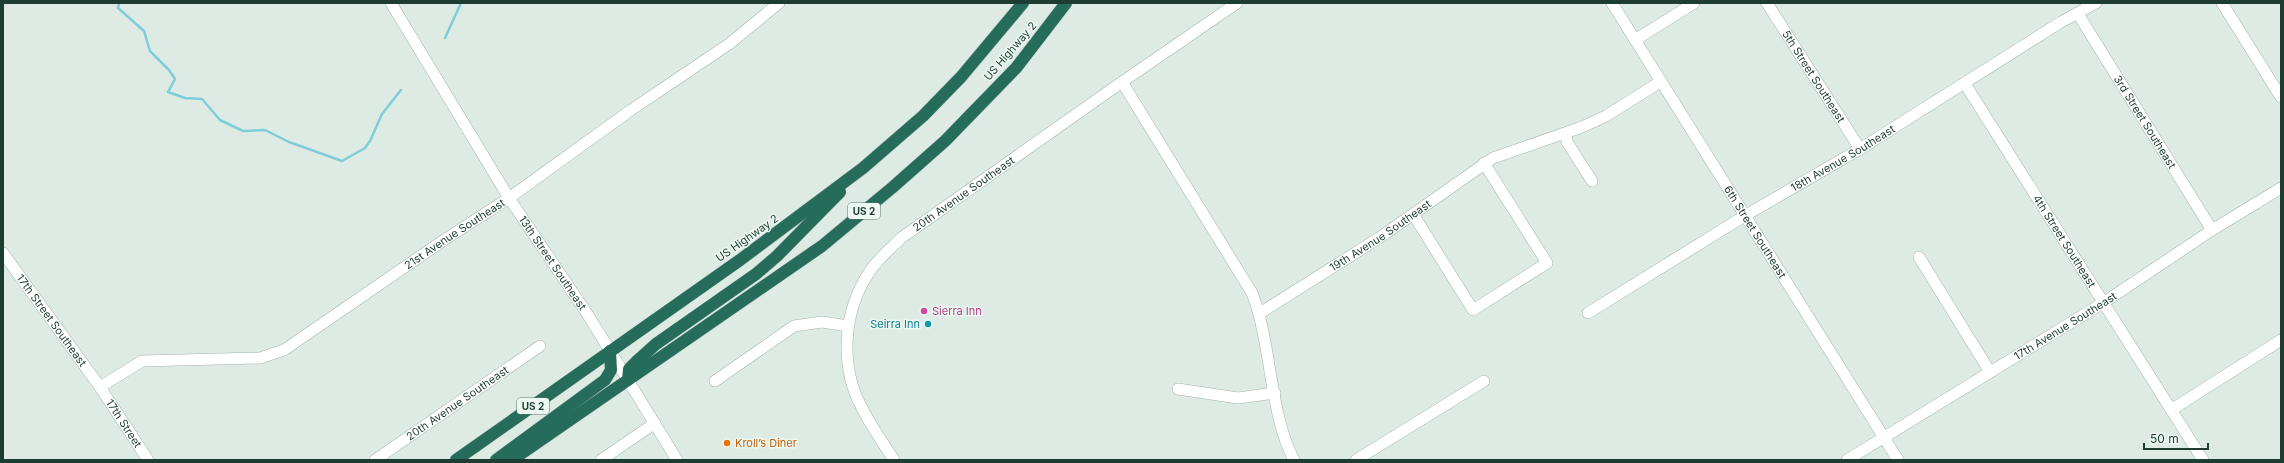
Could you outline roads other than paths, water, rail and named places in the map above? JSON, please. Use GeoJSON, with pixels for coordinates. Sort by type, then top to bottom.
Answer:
{"type":"FeatureCollection","features":[{"type":"Feature","properties":{"kind":"highway","name":"US Highway 2"},"geometry":{"type":"LineString","coordinates":[[456,460],[811,208],[863,168],[923,116],[961,77],[1023,3]]}},
{"type":"Feature","properties":{"kind":"highway","name":"US Highway 2"},"geometry":{"type":"LineString","coordinates":[[512,460],[822,246],[893,188],[945,141],[1016,68],[1066,3]]}},
{"type":"Feature","properties":{"kind":"highway"},"geometry":{"type":"LineString","coordinates":[[628,380],[630,369],[656,344],[756,274],[777,256],[826,208],[863,168]]}},
{"type":"Feature","properties":{"kind":"highway"},"geometry":{"type":"LineString","coordinates":[[496,460],[606,380],[611,370],[610,351]]}},
{"type":"Feature","properties":{"kind":"street","name":"13th Street Southeast"},"geometry":{"type":"LineString","coordinates":[[391,3],[509,198],[610,351],[677,460]]}},
{"type":"Feature","properties":{"kind":"street","name":"21st Avenue Southeast"},"geometry":{"type":"LineString","coordinates":[[100,387],[142,361],[260,358],[284,350],[444,240],[509,198],[631,110],[729,44],[779,3]]}},
{"type":"Feature","properties":{"kind":"street","name":"20th Avenue Southeast"},"geometry":{"type":"LineString","coordinates":[[848,326],[860,287],[870,270],[897,242],[1122,82],[1237,3]]}},
{"type":"Feature","properties":{"kind":"street","name":"6th Street Southeast"},"geometry":{"type":"LineString","coordinates":[[1612,3],[1660,82],[1746,215],[1898,460]]}},
{"type":"Feature","properties":{"kind":"street"},"geometry":{"type":"LineString","coordinates":[[1635,40],[1694,3]]}},
{"type":"Feature","properties":{"kind":"street","name":"5th Street Southeast"},"geometry":{"type":"LineString","coordinates":[[1767,3],[1860,149]]}},
{"type":"Feature","properties":{"kind":"street","name":"18th Avenue Southeast"},"geometry":{"type":"LineString","coordinates":[[1588,313],[1746,215],[1860,149],[2061,22],[2096,3]]}},
{"type":"Feature","properties":{"kind":"street"},"geometry":{"type":"LineString","coordinates":[[2222,3],[2281,97]]}},
{"type":"Feature","properties":{"kind":"street","name":"3rd Street Southeast"},"geometry":{"type":"LineString","coordinates":[[2078,14],[2212,230]]}},
{"type":"Feature","properties":{"kind":"street"},"geometry":{"type":"LineString","coordinates":[[1122,82],[1252,293],[1260,313],[1275,393],[1283,427],[1294,460]]}},
{"type":"Feature","properties":{"kind":"street","name":"19th Avenue Southeast"},"geometry":{"type":"LineString","coordinates":[[1260,313],[1413,214],[1484,163],[1506,152],[1566,134],[1606,116],[1660,82]]}},
{"type":"Feature","properties":{"kind":"street","name":"4th Street Southeast"},"geometry":{"type":"LineString","coordinates":[[1965,84],[2203,460]]}},
{"type":"Feature","properties":{"kind":"street"},"geometry":{"type":"LineString","coordinates":[[1566,134],[1567,142],[1592,181]]}},
{"type":"Feature","properties":{"kind":"street"},"geometry":{"type":"LineString","coordinates":[[1413,214],[1473,310],[1547,263],[1484,163]]}},
{"type":"Feature","properties":{"kind":"street","name":"17th Avenue Southeast"},"geometry":{"type":"LineString","coordinates":[[1847,460],[2103,303],[2212,230],[2281,188]]}},
{"type":"Feature","properties":{"kind":"street","name":"17th Street Southeast"},"geometry":{"type":"LineString","coordinates":[[3,253],[100,387]]}},
{"type":"Feature","properties":{"kind":"street"},"geometry":{"type":"LineString","coordinates":[[1919,257],[1990,372]]}},
{"type":"Feature","properties":{"kind":"street"},"geometry":{"type":"LineString","coordinates":[[715,381],[794,326],[822,322],[848,326],[847,358],[855,393],[862,408],[894,460]]}},
{"type":"Feature","properties":{"kind":"street"},"geometry":{"type":"LineString","coordinates":[[2171,410],[2281,340]]}},
{"type":"Feature","properties":{"kind":"street","name":"20th Avenue Southeast"},"geometry":{"type":"LineString","coordinates":[[375,460],[540,346]]}},
{"type":"Feature","properties":{"kind":"street"},"geometry":{"type":"LineString","coordinates":[[1356,460],[1484,381]]}},
{"type":"Feature","properties":{"kind":"street","name":"17th Street"},"geometry":{"type":"LineString","coordinates":[[100,387],[148,460]]}},
{"type":"Feature","properties":{"kind":"street"},"geometry":{"type":"LineString","coordinates":[[1178,389],[1238,398],[1275,393]]}},
{"type":"Feature","properties":{"kind":"street"},"geometry":{"type":"LineString","coordinates":[[601,460],[655,423]]}},
{"type":"Feature","properties":{"kind":"waterway"},"geometry":{"type":"LineString","coordinates":[[119,3],[118,8],[144,31],[150,51],[169,70],[175,79],[168,92],[185,98],[202,99],[220,120],[243,131],[265,130],[289,142],[342,161],[365,148],[370,141],[382,114],[401,90]]}},
{"type":"Feature","properties":{"kind":"waterway"},"geometry":{"type":"LineString","coordinates":[[445,38],[461,3]]}},
{"type":"Feature","properties":{"kind":"place","name":"Sierra Inn"},"geometry":{"type":"Point","coordinates":[924,311]}},
{"type":"Feature","properties":{"kind":"place","name":"Seirra Inn"},"geometry":{"type":"Point","coordinates":[928,324]}},
{"type":"Feature","properties":{"kind":"place","name":"Kroll’s Diner"},"geometry":{"type":"Point","coordinates":[727,443]}}]}
